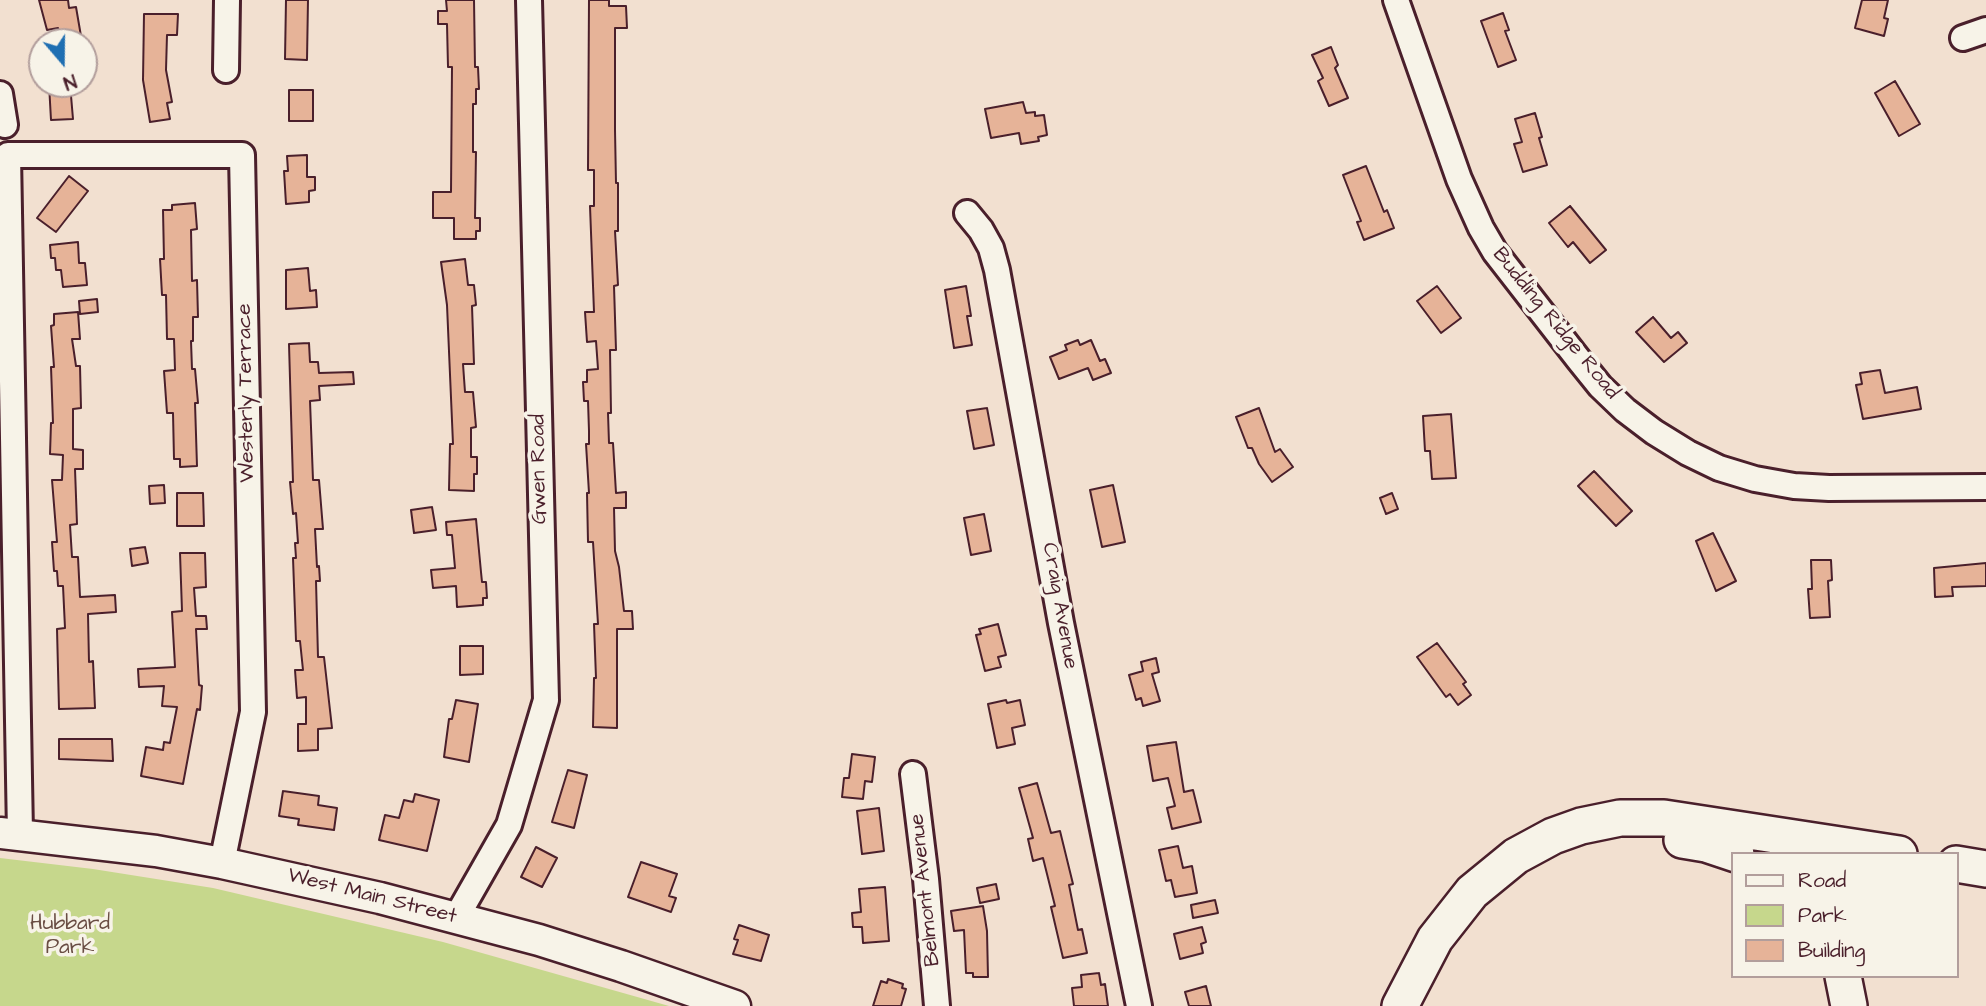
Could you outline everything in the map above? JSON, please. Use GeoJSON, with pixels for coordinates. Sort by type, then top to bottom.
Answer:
{"type":"FeatureCollection","features":[{"type":"Feature","properties":{"kind":"highway"},"geometry":{"type":"LineString","coordinates":[[1400,1006],[1435,939],[1472,892],[1516,856],[1553,836],[1581,826],[1620,818],[1664,818],[1886,852]]}},
{"type":"Feature","properties":{"kind":"highway"},"geometry":{"type":"LineString","coordinates":[[1423,1006],[1452,953],[1477,918],[1510,887],[1552,861],[1588,847],[1636,838],[1697,842],[1730,852]]}},
{"type":"Feature","properties":{"kind":"highway"},"geometry":{"type":"LineString","coordinates":[[1958,864],[1986,869]]}},
{"type":"Feature","properties":{"kind":"highway"},"geometry":{"type":"LineString","coordinates":[[1843,978],[1849,1006]]}},
{"type":"Feature","properties":{"kind":"main road","name":"West Main Street"},"geometry":{"type":"LineString","coordinates":[[10,834],[89,841],[222,863],[367,895],[621,966],[735,1006]]}},
{"type":"Feature","properties":{"kind":"street"},"geometry":{"type":"LineString","coordinates":[[226,70],[227,0]]}},
{"type":"Feature","properties":{"kind":"street","name":"Gwen Road"},"geometry":{"type":"LineString","coordinates":[[456,918],[509,825],[546,700],[528,0]]}},
{"type":"Feature","properties":{"kind":"street","name":"Budding Ridge Road"},"geometry":{"type":"LineString","coordinates":[[1396,0],[1459,179],[1481,229],[1495,252],[1586,369],[1625,410],[1688,453],[1719,468],[1755,479],[1794,486],[1829,488],[1986,487]]}},
{"type":"Feature","properties":{"kind":"street"},"geometry":{"type":"LineString","coordinates":[[1963,38],[1986,30]]}},
{"type":"Feature","properties":{"kind":"street"},"geometry":{"type":"LineString","coordinates":[[0,94],[5,125]]}},
{"type":"Feature","properties":{"kind":"street","name":"Westerly Terrace"},"geometry":{"type":"LineString","coordinates":[[10,834],[8,155],[242,155],[253,712],[222,863]]}},
{"type":"Feature","properties":{"kind":"street","name":"Craig Avenue"},"geometry":{"type":"LineString","coordinates":[[967,213],[991,248],[997,270],[1061,623],[1139,1006]]}},
{"type":"Feature","properties":{"kind":"street","name":"Belmont Avenue"},"geometry":{"type":"LineString","coordinates":[[913,774],[926,878],[937,1006]]}},
{"type":"Feature","properties":{"kind":"green space","name":"Hubbard Park"},"geometry":{"type":"Polygon","coordinates":[[[0,858],[213,888],[443,942],[669,1006],[0,1006],[0,858]]]}},
{"type":"Feature","properties":{"kind":"building"},"geometry":{"type":"Polygon","coordinates":[[[39,0],[68,0],[69,8],[76,7],[80,28],[46,28],[39,0]]]}},
{"type":"Feature","properties":{"kind":"building"},"geometry":{"type":"Polygon","coordinates":[[[286,0],[308,0],[307,60],[285,59],[286,0]]]}},
{"type":"Feature","properties":{"kind":"building"},"geometry":{"type":"Polygon","coordinates":[[[446,0],[474,0],[475,67],[478,67],[479,89],[476,89],[476,104],[473,104],[473,152],[476,152],[475,218],[480,218],[480,231],[476,231],[476,239],[454,239],[454,218],[433,218],[433,192],[451,192],[452,67],[448,67],[447,24],[438,24],[438,11],[447,11],[446,0]]]}},
{"type":"Feature","properties":{"kind":"building"},"geometry":{"type":"Polygon","coordinates":[[[589,0],[609,0],[609,6],[626,6],[627,28],[615,28],[618,231],[615,231],[618,285],[614,286],[616,350],[610,350],[611,413],[608,413],[616,493],[626,492],[626,508],[614,508],[615,551],[624,611],[632,611],[633,629],[617,629],[617,728],[593,727],[596,678],[594,624],[598,624],[593,542],[588,542],[586,444],[589,444],[589,431],[588,401],[584,401],[583,382],[587,382],[587,370],[598,369],[596,341],[587,342],[585,312],[594,312],[590,206],[594,206],[594,170],[588,170],[589,0]]]}},
{"type":"Feature","properties":{"kind":"building"},"geometry":{"type":"Polygon","coordinates":[[[1862,0],[1888,0],[1884,36],[1855,28],[1862,0]]]}},
{"type":"Feature","properties":{"kind":"building"},"geometry":{"type":"Polygon","coordinates":[[[1503,13],[1509,30],[1505,31],[1516,60],[1498,67],[1481,21],[1503,13]]]}},
{"type":"Feature","properties":{"kind":"building"},"geometry":{"type":"Polygon","coordinates":[[[144,14],[178,14],[177,35],[167,35],[166,70],[172,102],[167,103],[170,119],[150,122],[143,80],[144,14]]]}},
{"type":"Feature","properties":{"kind":"building"},"geometry":{"type":"Polygon","coordinates":[[[1331,47],[1338,65],[1335,68],[1348,98],[1329,106],[1318,81],[1323,78],[1312,55],[1331,47]]]}},
{"type":"Feature","properties":{"kind":"building"},"geometry":{"type":"Polygon","coordinates":[[[1895,81],[1920,124],[1899,136],[1875,93],[1895,81]]]}},
{"type":"Feature","properties":{"kind":"building"},"geometry":{"type":"Polygon","coordinates":[[[289,90],[313,90],[313,121],[289,121],[289,90]]]}},
{"type":"Feature","properties":{"kind":"building"},"geometry":{"type":"Polygon","coordinates":[[[50,98],[71,98],[73,119],[51,120],[50,98]]]}},
{"type":"Feature","properties":{"kind":"building"},"geometry":{"type":"Polygon","coordinates":[[[1023,102],[1026,113],[1044,115],[1047,135],[1038,137],[1039,141],[1021,144],[1019,133],[991,138],[985,109],[1023,102]]]}},
{"type":"Feature","properties":{"kind":"building"},"geometry":{"type":"Polygon","coordinates":[[[1535,113],[1547,165],[1523,172],[1514,144],[1522,142],[1515,119],[1535,113]]]}},
{"type":"Feature","properties":{"kind":"building"},"geometry":{"type":"Polygon","coordinates":[[[307,155],[307,177],[315,177],[315,190],[309,191],[309,202],[286,204],[284,171],[288,171],[287,156],[307,155]]]}},
{"type":"Feature","properties":{"kind":"building"},"geometry":{"type":"Polygon","coordinates":[[[1366,166],[1384,212],[1387,210],[1394,228],[1364,240],[1357,222],[1361,221],[1343,175],[1366,166]]]}},
{"type":"Feature","properties":{"kind":"building"},"geometry":{"type":"Polygon","coordinates":[[[69,176],[88,191],[56,232],[37,218],[69,176]]]}},
{"type":"Feature","properties":{"kind":"building"},"geometry":{"type":"Polygon","coordinates":[[[195,203],[197,229],[191,230],[192,281],[197,280],[198,317],[193,317],[191,341],[192,369],[195,369],[198,403],[195,403],[197,466],[180,467],[180,459],[174,459],[173,413],[167,413],[164,371],[175,370],[174,339],[167,339],[166,295],[162,295],[160,259],[164,259],[163,210],[172,210],[172,205],[195,203]]]}},
{"type":"Feature","properties":{"kind":"building"},"geometry":{"type":"Polygon","coordinates":[[[1570,206],[1606,250],[1590,263],[1573,242],[1568,247],[1549,223],[1570,206]]]}},
{"type":"Feature","properties":{"kind":"building"},"geometry":{"type":"Polygon","coordinates":[[[78,242],[79,263],[85,263],[87,285],[63,287],[61,270],[56,270],[50,245],[78,242]]]}},
{"type":"Feature","properties":{"kind":"building"},"geometry":{"type":"Polygon","coordinates":[[[465,259],[468,285],[474,285],[476,305],[472,306],[474,364],[463,364],[465,392],[473,392],[476,427],[471,428],[471,457],[477,457],[474,491],[449,490],[450,444],[453,444],[447,305],[441,262],[465,259]]]}},
{"type":"Feature","properties":{"kind":"building"},"geometry":{"type":"Polygon","coordinates":[[[308,268],[310,291],[316,290],[317,307],[286,309],[286,270],[308,268]]]}},
{"type":"Feature","properties":{"kind":"building"},"geometry":{"type":"Polygon","coordinates":[[[966,286],[972,345],[954,348],[945,290],[966,286]]]}},
{"type":"Feature","properties":{"kind":"building"},"geometry":{"type":"Polygon","coordinates":[[[1437,286],[1461,318],[1441,333],[1417,301],[1437,286]]]}},
{"type":"Feature","properties":{"kind":"building"},"geometry":{"type":"Polygon","coordinates":[[[97,299],[98,312],[80,314],[79,301],[97,299]]]}},
{"type":"Feature","properties":{"kind":"building"},"geometry":{"type":"Polygon","coordinates":[[[78,312],[80,339],[72,339],[76,366],[80,366],[81,408],[73,409],[73,449],[83,450],[83,469],[75,469],[77,524],[70,525],[72,557],[78,557],[80,597],[115,595],[116,612],[88,614],[89,662],[93,661],[95,708],[59,709],[57,629],[65,628],[63,586],[58,586],[57,571],[54,571],[52,542],[57,542],[52,480],[62,480],[63,455],[50,454],[53,423],[51,367],[54,367],[51,326],[54,325],[54,314],[78,312]]]}},
{"type":"Feature","properties":{"kind":"building"},"geometry":{"type":"Polygon","coordinates":[[[1653,317],[1671,338],[1678,332],[1687,343],[1664,362],[1636,332],[1653,317]]]}},
{"type":"Feature","properties":{"kind":"building"},"geometry":{"type":"Polygon","coordinates":[[[1078,340],[1080,345],[1091,340],[1100,361],[1105,359],[1111,373],[1093,380],[1088,368],[1059,379],[1050,357],[1067,350],[1065,345],[1078,340]]]}},
{"type":"Feature","properties":{"kind":"building"},"geometry":{"type":"Polygon","coordinates":[[[309,343],[310,362],[318,362],[319,373],[353,372],[354,384],[319,386],[320,400],[310,401],[313,480],[319,480],[323,529],[315,529],[320,581],[316,581],[318,657],[324,657],[332,728],[318,729],[318,750],[298,751],[298,724],[306,724],[306,697],[297,698],[295,670],[303,670],[300,641],[296,641],[293,558],[296,558],[295,543],[298,543],[290,482],[293,482],[289,344],[309,343]]]}},
{"type":"Feature","properties":{"kind":"building"},"geometry":{"type":"Polygon","coordinates":[[[1880,370],[1885,393],[1917,387],[1921,409],[1863,419],[1856,385],[1862,384],[1860,373],[1880,370]]]}},
{"type":"Feature","properties":{"kind":"building"},"geometry":{"type":"Polygon","coordinates":[[[987,408],[994,445],[974,449],[967,411],[987,408]]]}},
{"type":"Feature","properties":{"kind":"building"},"geometry":{"type":"Polygon","coordinates":[[[1259,408],[1275,452],[1280,449],[1293,467],[1272,482],[1252,448],[1248,448],[1236,417],[1259,408]]]}},
{"type":"Feature","properties":{"kind":"building"},"geometry":{"type":"Polygon","coordinates":[[[1451,414],[1456,478],[1432,479],[1430,451],[1425,451],[1423,416],[1451,414]]]}},
{"type":"Feature","properties":{"kind":"building"},"geometry":{"type":"Polygon","coordinates":[[[1594,471],[1632,511],[1616,526],[1578,486],[1594,471]]]}},
{"type":"Feature","properties":{"kind":"building"},"geometry":{"type":"Polygon","coordinates":[[[164,485],[165,503],[150,504],[149,486],[164,485]]]}},
{"type":"Feature","properties":{"kind":"building"},"geometry":{"type":"Polygon","coordinates":[[[1113,485],[1125,542],[1102,547],[1090,490],[1113,485]]]}},
{"type":"Feature","properties":{"kind":"building"},"geometry":{"type":"Polygon","coordinates":[[[177,493],[203,493],[204,526],[177,526],[177,493]]]}},
{"type":"Feature","properties":{"kind":"building"},"geometry":{"type":"Polygon","coordinates":[[[1392,493],[1398,509],[1386,514],[1380,498],[1392,493]]]}},
{"type":"Feature","properties":{"kind":"building"},"geometry":{"type":"Polygon","coordinates":[[[432,507],[436,530],[414,533],[411,510],[432,507]]]}},
{"type":"Feature","properties":{"kind":"building"},"geometry":{"type":"Polygon","coordinates":[[[984,514],[991,551],[971,555],[964,518],[984,514]]]}},
{"type":"Feature","properties":{"kind":"building"},"geometry":{"type":"Polygon","coordinates":[[[476,519],[482,582],[486,582],[487,598],[483,598],[483,605],[457,607],[456,586],[433,588],[431,570],[455,568],[452,535],[447,535],[446,522],[476,519]]]}},
{"type":"Feature","properties":{"kind":"building"},"geometry":{"type":"Polygon","coordinates":[[[1713,533],[1736,581],[1716,591],[1696,541],[1713,533]]]}},
{"type":"Feature","properties":{"kind":"building"},"geometry":{"type":"Polygon","coordinates":[[[145,547],[148,563],[132,566],[130,549],[145,547]]]}},
{"type":"Feature","properties":{"kind":"building"},"geometry":{"type":"Polygon","coordinates":[[[180,553],[205,553],[206,587],[194,588],[196,616],[206,616],[207,629],[196,629],[199,685],[202,686],[200,710],[197,709],[183,784],[141,776],[146,747],[163,750],[164,742],[170,743],[177,707],[162,706],[164,686],[139,687],[138,669],[175,667],[172,612],[182,611],[180,553]]]}},
{"type":"Feature","properties":{"kind":"building"},"geometry":{"type":"Polygon","coordinates":[[[1811,560],[1831,560],[1832,580],[1828,581],[1830,617],[1810,618],[1808,589],[1812,589],[1811,560]]]}},
{"type":"Feature","properties":{"kind":"building"},"geometry":{"type":"Polygon","coordinates":[[[1986,563],[1986,586],[1952,587],[1953,596],[1935,597],[1934,568],[1986,563]]]}},
{"type":"Feature","properties":{"kind":"building"},"geometry":{"type":"Polygon","coordinates":[[[998,624],[1006,655],[998,657],[1001,667],[985,671],[976,635],[981,634],[979,629],[998,624]]]}},
{"type":"Feature","properties":{"kind":"building"},"geometry":{"type":"Polygon","coordinates":[[[1437,643],[1466,682],[1463,684],[1471,695],[1458,705],[1450,694],[1446,697],[1417,657],[1437,643]]]}},
{"type":"Feature","properties":{"kind":"building"},"geometry":{"type":"Polygon","coordinates":[[[460,646],[483,646],[483,674],[460,675],[460,646]]]}},
{"type":"Feature","properties":{"kind":"building"},"geometry":{"type":"Polygon","coordinates":[[[1156,658],[1159,672],[1152,674],[1160,701],[1143,706],[1141,698],[1136,700],[1129,675],[1143,671],[1141,662],[1156,658]]]}},
{"type":"Feature","properties":{"kind":"building"},"geometry":{"type":"Polygon","coordinates":[[[456,700],[478,704],[469,762],[444,757],[449,719],[452,719],[456,700]]]}},
{"type":"Feature","properties":{"kind":"building"},"geometry":{"type":"Polygon","coordinates":[[[1006,700],[1007,703],[1020,700],[1025,725],[1012,728],[1015,744],[997,748],[988,704],[1006,700]]]}},
{"type":"Feature","properties":{"kind":"building"},"geometry":{"type":"Polygon","coordinates":[[[59,739],[112,739],[113,761],[59,759],[59,739]]]}},
{"type":"Feature","properties":{"kind":"building"},"geometry":{"type":"Polygon","coordinates":[[[1176,742],[1184,792],[1193,790],[1201,822],[1172,829],[1167,808],[1175,806],[1168,778],[1153,781],[1147,746],[1176,742]]]}},
{"type":"Feature","properties":{"kind":"building"},"geometry":{"type":"Polygon","coordinates":[[[852,754],[875,757],[872,782],[865,781],[863,799],[842,797],[844,778],[849,778],[852,754]]]}},
{"type":"Feature","properties":{"kind":"building"},"geometry":{"type":"Polygon","coordinates":[[[568,770],[587,775],[574,828],[552,822],[568,770]]]}},
{"type":"Feature","properties":{"kind":"building"},"geometry":{"type":"Polygon","coordinates":[[[1037,783],[1051,833],[1060,831],[1073,884],[1069,885],[1078,930],[1082,929],[1087,953],[1063,958],[1051,907],[1055,906],[1043,858],[1033,861],[1028,839],[1033,838],[1019,788],[1037,783]]]}},
{"type":"Feature","properties":{"kind":"building"},"geometry":{"type":"Polygon","coordinates":[[[283,791],[319,796],[318,805],[337,808],[334,830],[298,825],[299,819],[279,816],[283,791]]]}},
{"type":"Feature","properties":{"kind":"building"},"geometry":{"type":"Polygon","coordinates":[[[415,794],[439,800],[427,851],[379,840],[385,815],[399,818],[404,800],[413,802],[415,794]]]}},
{"type":"Feature","properties":{"kind":"building"},"geometry":{"type":"Polygon","coordinates":[[[879,808],[884,851],[862,854],[857,811],[879,808]]]}},
{"type":"Feature","properties":{"kind":"building"},"geometry":{"type":"Polygon","coordinates":[[[1178,846],[1183,868],[1192,866],[1197,893],[1175,897],[1171,880],[1166,881],[1159,850],[1178,846]]]}},
{"type":"Feature","properties":{"kind":"building"},"geometry":{"type":"Polygon","coordinates":[[[536,847],[557,858],[542,887],[521,877],[536,847]]]}},
{"type":"Feature","properties":{"kind":"building"},"geometry":{"type":"Polygon","coordinates":[[[641,862],[677,874],[669,896],[676,898],[671,912],[628,897],[641,862]]]}},
{"type":"Feature","properties":{"kind":"building"},"geometry":{"type":"Polygon","coordinates":[[[996,884],[999,899],[980,903],[977,888],[996,884]]]}},
{"type":"Feature","properties":{"kind":"building"},"geometry":{"type":"Polygon","coordinates":[[[885,887],[889,941],[863,943],[862,927],[853,927],[852,913],[861,912],[859,889],[885,887]]]}},
{"type":"Feature","properties":{"kind":"building"},"geometry":{"type":"Polygon","coordinates":[[[1215,900],[1218,913],[1193,918],[1191,905],[1215,900]]]}},
{"type":"Feature","properties":{"kind":"building"},"geometry":{"type":"Polygon","coordinates":[[[983,906],[987,931],[988,977],[973,977],[973,973],[966,973],[964,930],[954,931],[951,911],[983,906]]]}},
{"type":"Feature","properties":{"kind":"building"},"geometry":{"type":"Polygon","coordinates":[[[739,925],[769,935],[761,961],[733,954],[739,925]]]}},
{"type":"Feature","properties":{"kind":"building"},"geometry":{"type":"Polygon","coordinates":[[[1202,927],[1206,942],[1201,944],[1203,953],[1180,959],[1174,934],[1202,927]]]}},
{"type":"Feature","properties":{"kind":"building"},"geometry":{"type":"Polygon","coordinates":[[[1099,973],[1101,985],[1105,984],[1108,1006],[1074,1006],[1072,988],[1082,987],[1081,975],[1099,973]]]}},
{"type":"Feature","properties":{"kind":"building"},"geometry":{"type":"Polygon","coordinates":[[[888,979],[903,984],[902,988],[906,989],[901,1006],[873,1006],[881,981],[887,983],[888,979]]]}},
{"type":"Feature","properties":{"kind":"building"},"geometry":{"type":"Polygon","coordinates":[[[1206,986],[1211,1006],[1189,1006],[1185,992],[1206,986]]]}}]}
